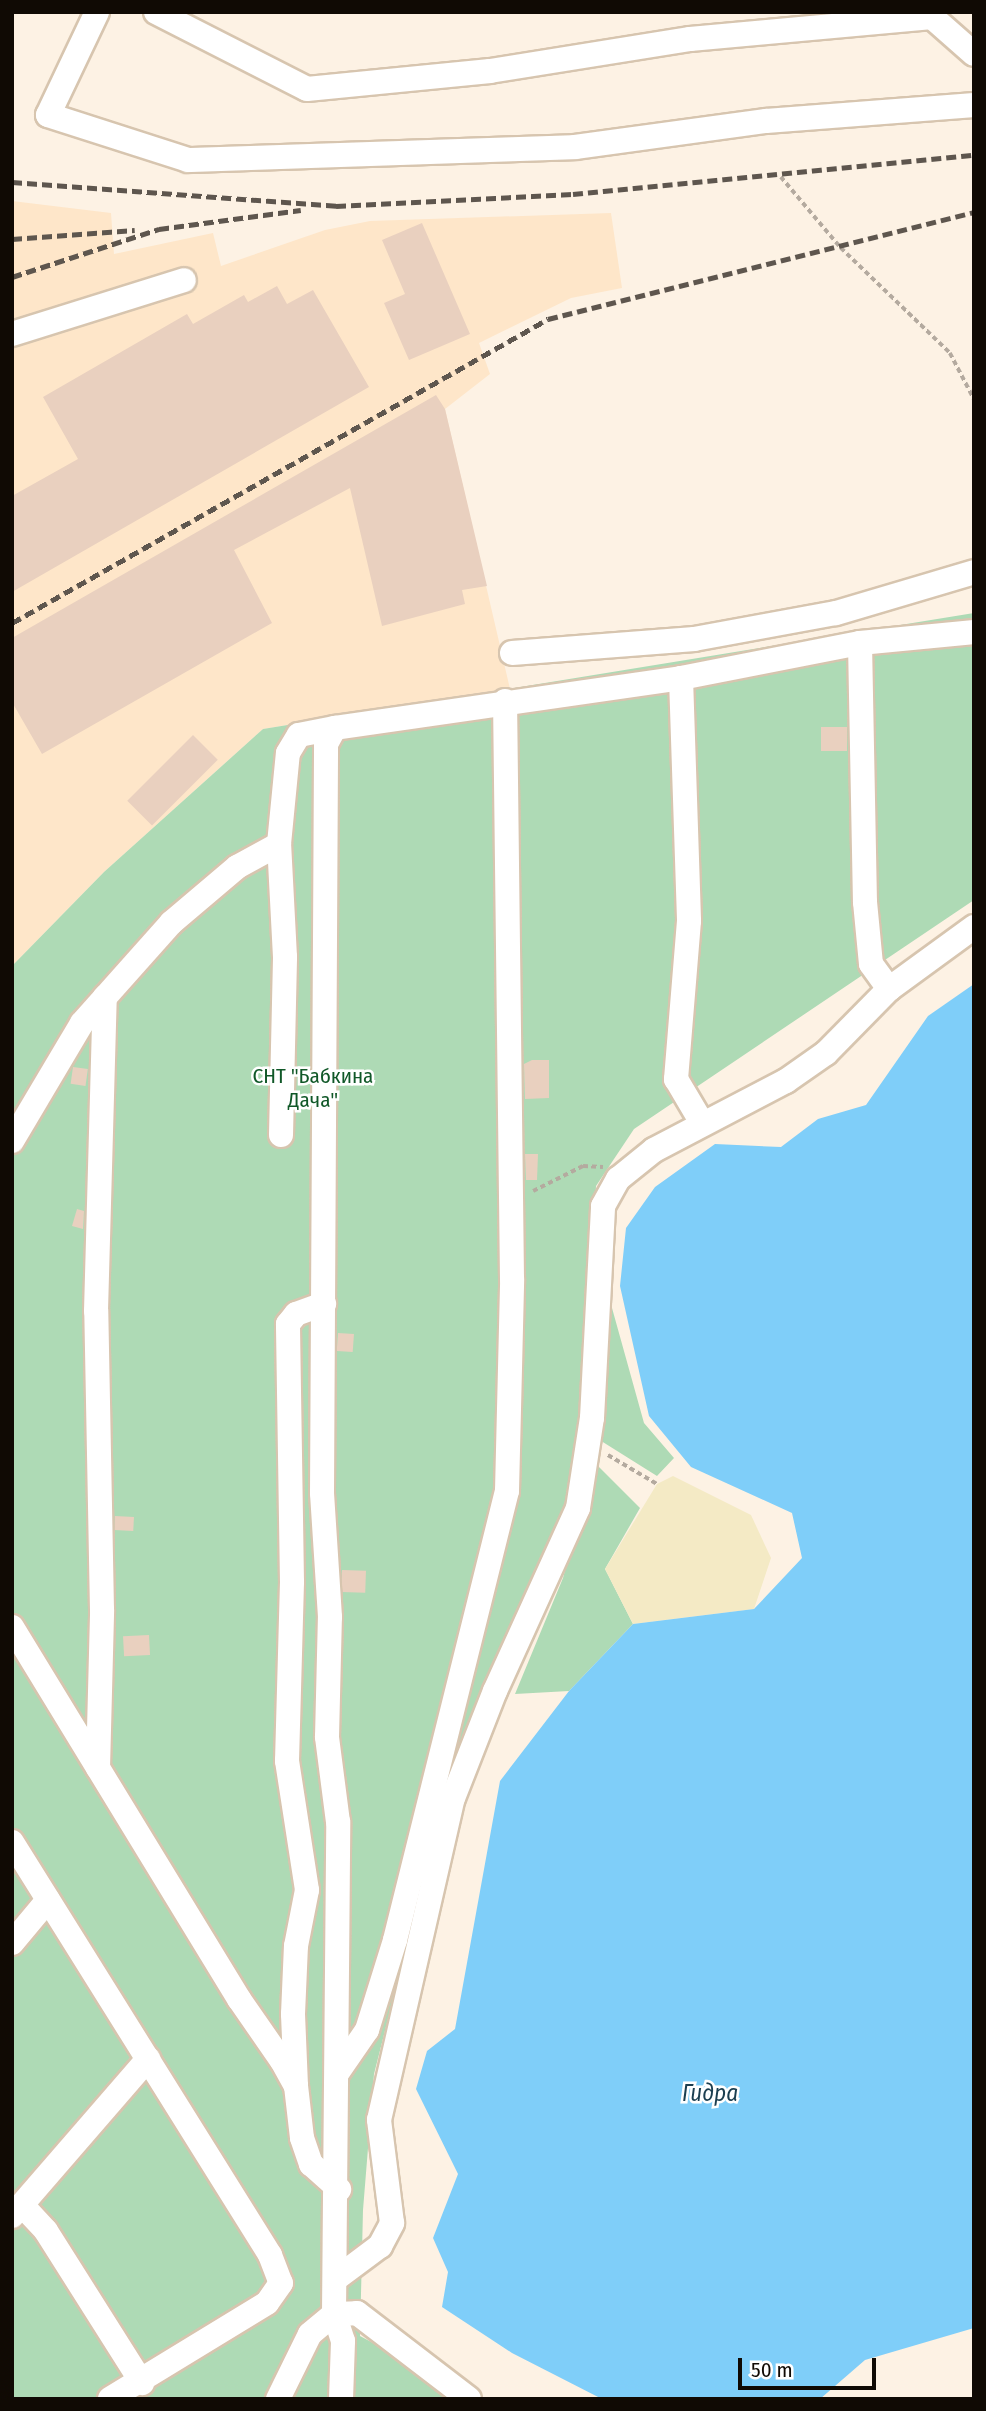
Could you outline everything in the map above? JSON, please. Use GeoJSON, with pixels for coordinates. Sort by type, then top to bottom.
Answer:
{"type":"FeatureCollection","features":[{"type":"Feature","properties":{"kind":"street"},"geometry":{"type":"LineString","coordinates":[[97,12],[48,115],[188,160],[575,146],[766,121],[974,105]]}},
{"type":"Feature","properties":{"kind":"street"},"geometry":{"type":"LineString","coordinates":[[156,12],[307,89],[490,71],[690,38],[932,17],[974,54]]}},
{"type":"Feature","properties":{"kind":"street"},"geometry":{"type":"LineString","coordinates":[[12,334],[184,280]]}},
{"type":"Feature","properties":{"kind":"street"},"geometry":{"type":"LineString","coordinates":[[512,653],[694,639],[836,613],[974,572]]}},
{"type":"Feature","properties":{"kind":"street"},"geometry":{"type":"LineString","coordinates":[[281,1135],[285,957],[279,844],[288,753],[299,735],[505,701],[681,678],[860,643],[974,632]]}},
{"type":"Feature","properties":{"kind":"street"},"geometry":{"type":"LineString","coordinates":[[860,643],[865,902],[871,964],[889,989]]}},
{"type":"Feature","properties":{"kind":"street"},"geometry":{"type":"LineString","coordinates":[[681,678],[689,921],[676,1079],[702,1123]]}},
{"type":"Feature","properties":{"kind":"street"},"geometry":{"type":"LineString","coordinates":[[338,2072],[366,2030],[395,1940],[507,1491],[511,1199],[505,701]]}},
{"type":"Feature","properties":{"kind":"street"},"geometry":{"type":"LineString","coordinates":[[335,728],[326,744],[322,1493],[330,1617],[327,1737],[338,1822],[338,2278],[334,2314],[343,2341],[341,2399]]}},
{"type":"Feature","properties":{"kind":"street"},"geometry":{"type":"LineString","coordinates":[[12,1141],[82,1023],[171,923],[237,867],[279,844]]}},
{"type":"Feature","properties":{"kind":"street"},"geometry":{"type":"LineString","coordinates":[[338,2278],[380,2246],[392,2223],[379,2120],[450,1811],[495,1691],[579,1508],[589,1437],[603,1206],[618,1180],[654,1150],[786,1082],[826,1053],[889,989],[974,927]]}},
{"type":"Feature","properties":{"kind":"street"},"geometry":{"type":"LineString","coordinates":[[98,1768],[102,1610],[96,1311],[105,997]]}},
{"type":"Feature","properties":{"kind":"street"},"geometry":{"type":"LineString","coordinates":[[324,1304],[296,1314],[288,1324],[292,1582],[287,1761],[307,1890],[296,1946],[296,2086],[302,2138],[311,2164],[338,2189]]}},
{"type":"Feature","properties":{"kind":"street"},"geometry":{"type":"LineString","coordinates":[[12,1627],[296,2086]]}},
{"type":"Feature","properties":{"kind":"street"},"geometry":{"type":"LineString","coordinates":[[12,1842],[271,2255],[281,2283],[267,2303],[142,2383],[110,2399]]}},
{"type":"Feature","properties":{"kind":"street"},"geometry":{"type":"LineString","coordinates":[[12,1943],[48,1900]]}},
{"type":"Feature","properties":{"kind":"street"},"geometry":{"type":"LineString","coordinates":[[142,2383],[46,2231],[17,2210],[148,2059]]}},
{"type":"Feature","properties":{"kind":"street"},"geometry":{"type":"LineString","coordinates":[[278,2399],[310,2334],[334,2314],[357,2313],[469,2399]]}},
{"type":"Feature","properties":{"kind":"path"},"geometry":{"type":"LineString","coordinates":[[782,177],[841,248],[950,352],[974,399]]}},
{"type":"Feature","properties":{"kind":"path"},"geometry":{"type":"LineString","coordinates":[[511,1199],[553,1184],[583,1166],[632,1168]]}},
{"type":"Feature","properties":{"kind":"path"},"geometry":{"type":"LineString","coordinates":[[589,1437],[618,1464],[657,1484]]}},
{"type":"Feature","properties":{"kind":"shaded area"},"geometry":{"type":"Polygon","coordinates":[[[12,201],[111,213],[114,254],[213,233],[221,266],[325,230],[370,221],[611,213],[622,288],[571,298],[479,343],[490,374],[445,409],[510,689],[263,729],[104,872],[12,966],[12,201]]]}},
{"type":"Feature","properties":{"kind":"green space","name":"СНТ \"Бабкина Дача\""},"geometry":{"type":"Polygon","coordinates":[[[974,613],[974,900],[634,1129],[596,1186],[584,1436],[561,1533],[405,1952],[374,2074],[363,2210],[360,2336],[478,2399],[12,2399],[12,966],[104,872],[263,729],[974,613]]]}},
{"type":"Feature","properties":{"kind":"green space"},"geometry":{"type":"Polygon","coordinates":[[[607,1290],[644,1423],[674,1458],[657,1476],[598,1439],[607,1290]]]}},
{"type":"Feature","properties":{"kind":"green space"},"geometry":{"type":"Polygon","coordinates":[[[593,1461],[640,1508],[605,1569],[633,1624],[569,1691],[515,1694],[563,1578],[593,1461]]]}},
{"type":"Feature","properties":{"kind":"sand"},"geometry":{"type":"Polygon","coordinates":[[[673,1476],[751,1515],[771,1558],[754,1609],[633,1624],[605,1569],[657,1484],[673,1476]]]}},
{"type":"Feature","properties":{"kind":"water","name":"Гидра"},"geometry":{"type":"Polygon","coordinates":[[[974,984],[974,2328],[865,2360],[820,2399],[602,2399],[512,2353],[442,2307],[448,2272],[433,2238],[458,2174],[416,2089],[427,2051],[455,2029],[500,1781],[569,1691],[633,1624],[754,1609],[802,1558],[792,1513],[691,1467],[649,1416],[620,1286],[626,1228],[655,1187],[715,1144],[781,1147],[818,1119],[866,1105],[928,1016],[974,984]]]}},
{"type":"Feature","properties":{"kind":"building"},"geometry":{"type":"Polygon","coordinates":[[[422,223],[470,334],[409,360],[384,303],[405,294],[382,240],[422,223]]]}},
{"type":"Feature","properties":{"kind":"building"},"geometry":{"type":"Polygon","coordinates":[[[277,286],[287,304],[313,290],[369,387],[12,592],[12,496],[78,459],[43,397],[187,314],[193,324],[244,295],[248,302],[277,286]]]}},
{"type":"Feature","properties":{"kind":"building"},"geometry":{"type":"Polygon","coordinates":[[[436,395],[445,409],[487,586],[462,590],[465,604],[382,626],[350,488],[234,550],[272,623],[42,754],[12,702],[12,638],[436,395]]]}},
{"type":"Feature","properties":{"kind":"building"},"geometry":{"type":"Polygon","coordinates":[[[821,727],[847,727],[847,751],[821,751],[821,727]]]}},
{"type":"Feature","properties":{"kind":"building"},"geometry":{"type":"Polygon","coordinates":[[[193,735],[218,760],[152,826],[127,801],[193,735]]]}},
{"type":"Feature","properties":{"kind":"building"},"geometry":{"type":"Polygon","coordinates":[[[532,1060],[549,1060],[549,1098],[525,1099],[524,1064],[532,1060]]]}},
{"type":"Feature","properties":{"kind":"building"},"geometry":{"type":"Polygon","coordinates":[[[73,1067],[88,1069],[85,1086],[71,1084],[73,1067]]]}},
{"type":"Feature","properties":{"kind":"building"},"geometry":{"type":"Polygon","coordinates":[[[525,1154],[538,1154],[537,1180],[526,1180],[525,1154]]]}},
{"type":"Feature","properties":{"kind":"building"},"geometry":{"type":"Polygon","coordinates":[[[77,1209],[84,1211],[83,1229],[72,1226],[77,1209]]]}},
{"type":"Feature","properties":{"kind":"building"},"geometry":{"type":"Polygon","coordinates":[[[338,1333],[354,1334],[353,1352],[337,1351],[338,1333]]]}},
{"type":"Feature","properties":{"kind":"building"},"geometry":{"type":"Polygon","coordinates":[[[115,1516],[134,1517],[133,1531],[114,1530],[115,1516]]]}},
{"type":"Feature","properties":{"kind":"building"},"geometry":{"type":"Polygon","coordinates":[[[342,1570],[366,1571],[365,1593],[341,1592],[342,1570]]]}},
{"type":"Feature","properties":{"kind":"building"},"geometry":{"type":"Polygon","coordinates":[[[149,1635],[150,1655],[124,1656],[123,1636],[149,1635]]]}},
{"type":"Feature","properties":{"kind":"railway"},"geometry":{"type":"LineString","coordinates":[[12,182],[336,206],[573,194],[974,155]]}},
{"type":"Feature","properties":{"kind":"railway"},"geometry":{"type":"LineString","coordinates":[[12,277],[159,229],[301,210]]}},
{"type":"Feature","properties":{"kind":"railway"},"geometry":{"type":"LineString","coordinates":[[12,623],[548,319],[974,212]]}},
{"type":"Feature","properties":{"kind":"railway"},"geometry":{"type":"LineString","coordinates":[[12,239],[135,230]]}}]}
